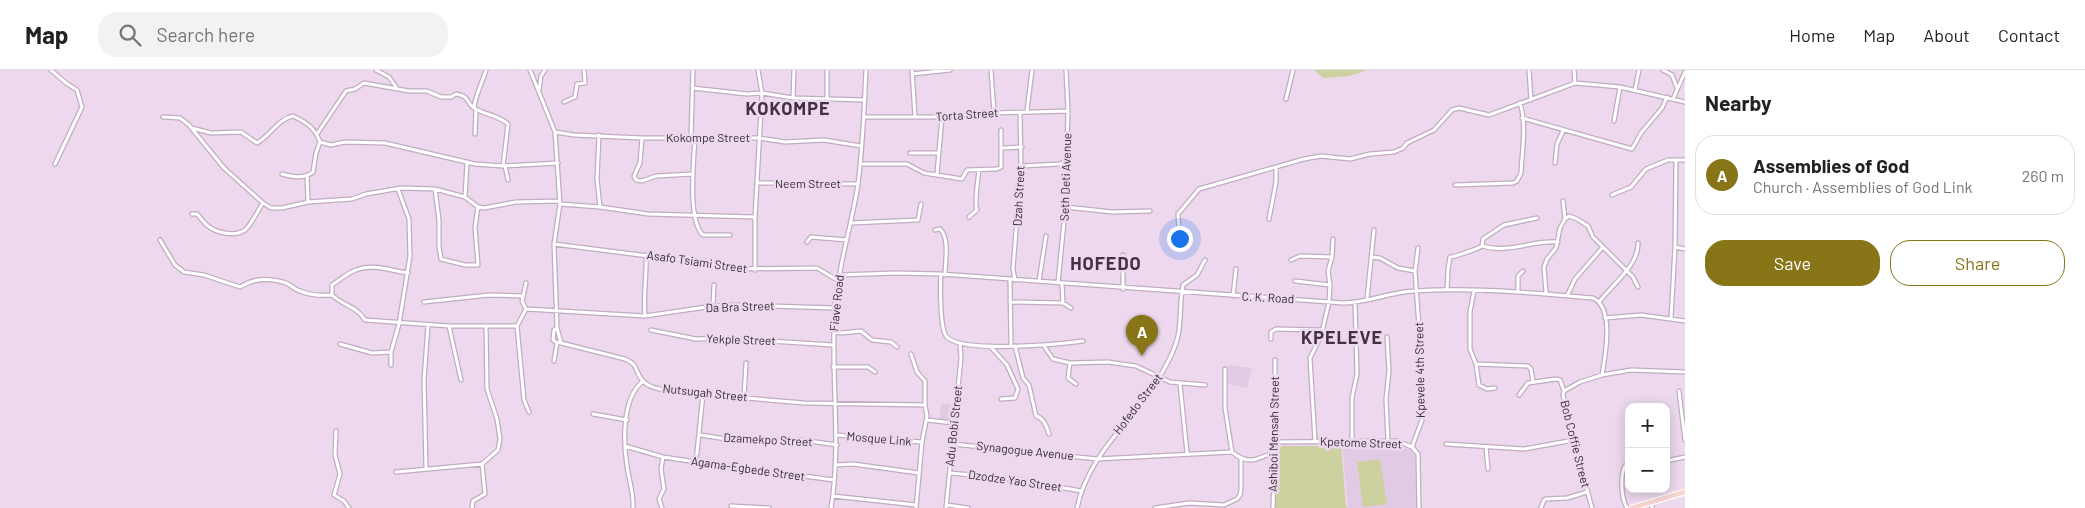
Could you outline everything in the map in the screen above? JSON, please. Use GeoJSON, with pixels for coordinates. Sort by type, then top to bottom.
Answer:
{"type":"FeatureCollection","features":[{"type":"Feature","properties":{"kind":"main road"},"geometry":{"type":"LineString","coordinates":[[1632,508],[1685,492]]}},
{"type":"Feature","properties":{"kind":"street"},"geometry":{"type":"LineString","coordinates":[[51,70],[77,90],[82,107],[56,164]]}},
{"type":"Feature","properties":{"kind":"street"},"geometry":{"type":"LineString","coordinates":[[376,70],[389,77],[396,88]]}},
{"type":"Feature","properties":{"kind":"street"},"geometry":{"type":"LineString","coordinates":[[474,134],[476,94],[486,70]]}},
{"type":"Feature","properties":{"kind":"street"},"geometry":{"type":"LineString","coordinates":[[530,70],[556,132],[560,202],[554,244],[559,343],[554,361]]}},
{"type":"Feature","properties":{"kind":"street"},"geometry":{"type":"LineString","coordinates":[[538,91],[541,76],[545,70]]}},
{"type":"Feature","properties":{"kind":"street"},"geometry":{"type":"LineString","coordinates":[[564,102],[575,97],[577,84],[585,83],[584,70]]}},
{"type":"Feature","properties":{"kind":"street"},"geometry":{"type":"LineString","coordinates":[[692,70],[695,216],[700,232],[704,235],[730,235]]}},
{"type":"Feature","properties":{"kind":"street"},"geometry":{"type":"LineString","coordinates":[[755,270],[755,216],[762,93],[758,70]]}},
{"type":"Feature","properties":{"kind":"street"},"geometry":{"type":"LineString","coordinates":[[793,98],[794,70]]}},
{"type":"Feature","properties":{"kind":"street"},"geometry":{"type":"LineString","coordinates":[[827,70],[827,99]]}},
{"type":"Feature","properties":{"kind":"street","name":"Fiave Road"},"geometry":{"type":"LineString","coordinates":[[831,508],[837,445],[833,331],[837,280],[858,184],[865,117],[866,70]]}},
{"type":"Feature","properties":{"kind":"street"},"geometry":{"type":"LineString","coordinates":[[915,117],[912,72],[950,70]]}},
{"type":"Feature","properties":{"kind":"street"},"geometry":{"type":"LineString","coordinates":[[991,70],[994,113]]}},
{"type":"Feature","properties":{"kind":"street"},"geometry":{"type":"LineString","coordinates":[[1027,111],[1032,70]]}},
{"type":"Feature","properties":{"kind":"street","name":"Seth Deti Avenue"},"geometry":{"type":"LineString","coordinates":[[1063,303],[1060,284],[1066,207],[1068,111],[1066,70]]}},
{"type":"Feature","properties":{"kind":"street"},"geometry":{"type":"LineString","coordinates":[[1286,99],[1293,70]]}},
{"type":"Feature","properties":{"kind":"street"},"geometry":{"type":"LineString","coordinates":[[1530,70],[1531,100]]}},
{"type":"Feature","properties":{"kind":"street"},"geometry":{"type":"LineString","coordinates":[[1574,70],[1575,83]]}},
{"type":"Feature","properties":{"kind":"street"},"geometry":{"type":"LineString","coordinates":[[1635,90],[1639,70]]}},
{"type":"Feature","properties":{"kind":"street"},"geometry":{"type":"LineString","coordinates":[[1663,70],[1672,75],[1677,89]]}},
{"type":"Feature","properties":{"kind":"street"},"geometry":{"type":"LineString","coordinates":[[1673,99],[1685,72]]}},
{"type":"Feature","properties":{"kind":"street"},"geometry":{"type":"LineString","coordinates":[[317,134],[346,91],[355,89],[364,83],[409,91],[427,91],[444,98],[456,94],[464,95],[475,108],[501,118],[508,124],[504,166],[508,180]]}},
{"type":"Feature","properties":{"kind":"street"},"geometry":{"type":"LineString","coordinates":[[1180,246],[1178,214],[1199,189],[1313,157],[1350,159],[1370,154],[1394,152],[1403,148],[1407,142],[1434,130],[1452,110],[1459,108],[1489,116],[1500,113],[1507,107],[1575,83],[1620,87],[1685,102]]}},
{"type":"Feature","properties":{"kind":"street"},"geometry":{"type":"LineString","coordinates":[[1614,121],[1620,87]]}},
{"type":"Feature","properties":{"kind":"street"},"geometry":{"type":"LineString","coordinates":[[692,88],[747,94],[762,93],[793,98],[865,100]]}},
{"type":"Feature","properties":{"kind":"street"},"geometry":{"type":"LineString","coordinates":[[1522,118],[1546,123],[1563,131],[1605,140],[1632,149],[1640,133],[1662,108],[1667,98]]}},
{"type":"Feature","properties":{"kind":"street"},"geometry":{"type":"LineString","coordinates":[[1455,185],[1513,183],[1516,180],[1521,173],[1522,118],[1520,103]]}},
{"type":"Feature","properties":{"kind":"street","name":"Torta Street"},"geometry":{"type":"LineString","coordinates":[[865,117],[942,117],[1027,111],[1068,111]]}},
{"type":"Feature","properties":{"kind":"street","name":"Dzah Street"},"geometry":{"type":"LineString","coordinates":[[1020,112],[1022,147],[1010,302],[1013,346],[1023,378],[1029,385],[1036,416],[1040,417],[1045,423],[1049,434]]}},
{"type":"Feature","properties":{"kind":"street"},"geometry":{"type":"LineString","coordinates":[[191,128],[211,133],[241,132],[257,143],[266,138],[282,120],[293,116],[312,127],[320,142],[313,172],[308,176],[293,177],[282,174]]}},
{"type":"Feature","properties":{"kind":"street"},"geometry":{"type":"LineString","coordinates":[[163,117],[180,118],[191,128],[224,168],[263,203],[272,208],[282,208],[308,202],[352,199],[374,192],[418,187],[435,189],[465,197],[478,207],[492,208],[516,202],[560,202],[648,214],[755,216]]}},
{"type":"Feature","properties":{"kind":"street"},"geometry":{"type":"LineString","coordinates":[[937,174],[942,117]]}},
{"type":"Feature","properties":{"kind":"street"},"geometry":{"type":"LineString","coordinates":[[860,164],[907,164],[924,173],[962,179],[967,170],[1001,167],[1001,130]]}},
{"type":"Feature","properties":{"kind":"street"},"geometry":{"type":"LineString","coordinates":[[1555,163],[1557,144],[1563,131]]}},
{"type":"Feature","properties":{"kind":"street","name":"Kokompe Street"},"geometry":{"type":"LineString","coordinates":[[556,132],[574,135],[642,138],[759,138],[785,142],[824,140],[861,146]]}},
{"type":"Feature","properties":{"kind":"street"},"geometry":{"type":"LineString","coordinates":[[599,135],[597,179],[600,207]]}},
{"type":"Feature","properties":{"kind":"street"},"geometry":{"type":"LineString","coordinates":[[642,138],[640,163],[634,176],[636,180],[642,181],[656,176],[693,174]]}},
{"type":"Feature","properties":{"kind":"street"},"geometry":{"type":"LineString","coordinates":[[320,142],[331,145],[344,142],[385,143],[443,155],[467,163],[504,166],[558,162]]}},
{"type":"Feature","properties":{"kind":"street"},"geometry":{"type":"LineString","coordinates":[[1002,148],[1022,147]]}},
{"type":"Feature","properties":{"kind":"street"},"geometry":{"type":"LineString","coordinates":[[910,153],[938,154]]}},
{"type":"Feature","properties":{"kind":"street"},"geometry":{"type":"LineString","coordinates":[[1612,195],[1631,187],[1646,168],[1676,160],[1685,160]]}},
{"type":"Feature","properties":{"kind":"street"},"geometry":{"type":"LineString","coordinates":[[1671,319],[1675,247],[1676,160]]}},
{"type":"Feature","properties":{"kind":"street"},"geometry":{"type":"LineString","coordinates":[[1021,166],[1060,164],[1066,161]]}},
{"type":"Feature","properties":{"kind":"street"},"geometry":{"type":"LineString","coordinates":[[465,197],[467,163]]}},
{"type":"Feature","properties":{"kind":"street"},"geometry":{"type":"LineString","coordinates":[[1268,219],[1276,182],[1276,168]]}},
{"type":"Feature","properties":{"kind":"street"},"geometry":{"type":"LineString","coordinates":[[969,217],[977,210],[975,206],[979,170]]}},
{"type":"Feature","properties":{"kind":"street"},"geometry":{"type":"LineString","coordinates":[[308,176],[308,202]]}},
{"type":"Feature","properties":{"kind":"street","name":"Neem Street"},"geometry":{"type":"LineString","coordinates":[[757,183],[858,184]]}},
{"type":"Feature","properties":{"kind":"street"},"geometry":{"type":"LineString","coordinates":[[391,365],[410,256],[409,219],[398,189]]}},
{"type":"Feature","properties":{"kind":"street"},"geometry":{"type":"LineString","coordinates":[[435,189],[440,220],[439,246],[441,260],[465,265],[478,265],[475,227],[478,207]]}},
{"type":"Feature","properties":{"kind":"street"},"geometry":{"type":"LineString","coordinates":[[1563,200],[1565,219]]}},
{"type":"Feature","properties":{"kind":"street"},"geometry":{"type":"LineString","coordinates":[[192,214],[197,214],[207,226],[229,234],[238,234],[246,229],[263,203]]}},
{"type":"Feature","properties":{"kind":"street"},"geometry":{"type":"LineString","coordinates":[[851,223],[918,220],[921,204]]}},
{"type":"Feature","properties":{"kind":"street"},"geometry":{"type":"LineString","coordinates":[[1066,207],[1112,212],[1150,211]]}},
{"type":"Feature","properties":{"kind":"street"},"geometry":{"type":"LineString","coordinates":[[1546,293],[1544,267],[1547,259],[1556,248],[1560,228],[1569,216],[1588,226],[1593,237],[1634,277],[1638,287]]}},
{"type":"Feature","properties":{"kind":"street"},"geometry":{"type":"LineString","coordinates":[[1447,290],[1450,258],[1468,250],[1477,250],[1482,246],[1483,239],[1504,225],[1537,218]]}},
{"type":"Feature","properties":{"kind":"street"},"geometry":{"type":"LineString","coordinates":[[935,230],[940,229],[944,232],[947,254],[940,298],[944,332],[949,339],[960,344],[1013,346],[1044,346],[1083,341]]}},
{"type":"Feature","properties":{"kind":"street"},"geometry":{"type":"LineString","coordinates":[[1367,299],[1374,230]]}},
{"type":"Feature","properties":{"kind":"street"},"geometry":{"type":"LineString","coordinates":[[1039,282],[1046,236]]}},
{"type":"Feature","properties":{"kind":"street"},"geometry":{"type":"LineString","coordinates":[[807,242],[808,238],[811,237],[847,240]]}},
{"type":"Feature","properties":{"kind":"street"},"geometry":{"type":"LineString","coordinates":[[1315,441],[1310,358],[1322,330],[1329,302],[1330,285],[1328,271],[1332,257],[1333,239]]}},
{"type":"Feature","properties":{"kind":"street"},"geometry":{"type":"LineString","coordinates":[[160,240],[174,265],[184,272],[204,275],[240,287],[248,282],[262,279],[287,284],[299,291],[320,296],[332,295],[340,302],[357,309],[365,320],[399,324],[449,326],[517,326]]}},
{"type":"Feature","properties":{"kind":"street"},"geometry":{"type":"LineString","coordinates":[[1482,246],[1504,249],[1537,244],[1543,241],[1558,242]]}},
{"type":"Feature","properties":{"kind":"street"},"geometry":{"type":"LineString","coordinates":[[1602,375],[1607,331],[1605,318],[1599,302],[1626,270],[1638,252],[1638,243]]}},
{"type":"Feature","properties":{"kind":"street","name":"Asafo Tsiami Street"},"geometry":{"type":"LineString","coordinates":[[554,244],[672,260],[710,262],[731,269],[811,268],[824,271],[837,280]]}},
{"type":"Feature","properties":{"kind":"street"},"geometry":{"type":"LineString","coordinates":[[1566,296],[1575,279],[1603,247]]}},
{"type":"Feature","properties":{"kind":"street"},"geometry":{"type":"LineString","coordinates":[[1675,247],[1685,249]]}},
{"type":"Feature","properties":{"kind":"street","name":"Kpevele 4th Street"},"geometry":{"type":"LineString","coordinates":[[1412,447],[1422,420],[1421,355],[1415,271],[1418,248]]}},
{"type":"Feature","properties":{"kind":"street"},"geometry":{"type":"LineString","coordinates":[[645,316],[646,255]]}},
{"type":"Feature","properties":{"kind":"street"},"geometry":{"type":"LineString","coordinates":[[1123,255],[1123,289]]}},
{"type":"Feature","properties":{"kind":"street"},"geometry":{"type":"LineString","coordinates":[[1291,260],[1300,256],[1332,257]]}},
{"type":"Feature","properties":{"kind":"street"},"geometry":{"type":"LineString","coordinates":[[1371,256],[1380,258],[1398,268],[1415,271]]}},
{"type":"Feature","properties":{"kind":"street"},"geometry":{"type":"LineString","coordinates":[[1181,293],[1183,285],[1197,275],[1205,260]]}},
{"type":"Feature","properties":{"kind":"street"},"geometry":{"type":"LineString","coordinates":[[332,295],[332,285],[354,270],[377,268],[408,273]]}},
{"type":"Feature","properties":{"kind":"street"},"geometry":{"type":"LineString","coordinates":[[1233,296],[1236,269]]}},
{"type":"Feature","properties":{"kind":"street"},"geometry":{"type":"LineString","coordinates":[[1518,292],[1518,276],[1523,271]]}},
{"type":"Feature","properties":{"kind":"street","name":"C. K. Road"},"geometry":{"type":"LineString","coordinates":[[838,275],[896,273],[943,275],[1329,302],[1355,302],[1387,294],[1416,290],[1546,293],[1593,298],[1599,302]]}},
{"type":"Feature","properties":{"kind":"street"},"geometry":{"type":"LineString","coordinates":[[1295,281],[1330,285]]}},
{"type":"Feature","properties":{"kind":"street"},"geometry":{"type":"LineString","coordinates":[[526,283],[522,301],[526,309],[517,326],[524,400],[529,412]]}},
{"type":"Feature","properties":{"kind":"street"},"geometry":{"type":"LineString","coordinates":[[713,306],[714,285]]}},
{"type":"Feature","properties":{"kind":"street"},"geometry":{"type":"LineString","coordinates":[[1474,291],[1470,312],[1470,349],[1476,364],[1479,385],[1487,389],[1495,388]]}},
{"type":"Feature","properties":{"kind":"street","name":"Hofedo Street"},"geometry":{"type":"LineString","coordinates":[[1078,507],[1081,491],[1097,459],[1160,377],[1176,343],[1179,331],[1181,293]]}},
{"type":"Feature","properties":{"kind":"street"},"geometry":{"type":"LineString","coordinates":[[424,302],[488,295],[523,296]]}},
{"type":"Feature","properties":{"kind":"street"},"geometry":{"type":"LineString","coordinates":[[1010,302],[1063,303],[1071,308]]}},
{"type":"Feature","properties":{"kind":"street"},"geometry":{"type":"LineString","coordinates":[[1352,442],[1352,398],[1357,374],[1355,302]]}},
{"type":"Feature","properties":{"kind":"street","name":"Da Bra Street"},"geometry":{"type":"LineString","coordinates":[[526,309],[645,316],[713,306],[835,308]]}},
{"type":"Feature","properties":{"kind":"street"},"geometry":{"type":"LineString","coordinates":[[1605,318],[1641,315],[1685,321]]}},
{"type":"Feature","properties":{"kind":"street"},"geometry":{"type":"LineString","coordinates":[[426,468],[424,380],[428,325]]}},
{"type":"Feature","properties":{"kind":"street"},"geometry":{"type":"LineString","coordinates":[[449,326],[461,380]]}},
{"type":"Feature","properties":{"kind":"street"},"geometry":{"type":"LineString","coordinates":[[396,472],[482,464],[498,450],[500,439],[497,419],[487,389],[486,327]]}},
{"type":"Feature","properties":{"kind":"street"},"geometry":{"type":"LineString","coordinates":[[557,328],[554,330],[553,340],[634,363],[643,382],[635,388],[626,420],[625,446],[633,508]]}},
{"type":"Feature","properties":{"kind":"street"},"geometry":{"type":"LineString","coordinates":[[1271,339],[1271,332],[1276,329],[1322,330]]}},
{"type":"Feature","properties":{"kind":"street","name":"Yekple Street"},"geometry":{"type":"LineString","coordinates":[[651,330],[696,339],[724,338],[833,345]]}},
{"type":"Feature","properties":{"kind":"street"},"geometry":{"type":"LineString","coordinates":[[833,331],[846,333],[858,330],[872,340],[891,342],[897,347]]}},
{"type":"Feature","properties":{"kind":"street"},"geometry":{"type":"LineString","coordinates":[[1388,337],[1389,371],[1386,399],[1388,441]]}},
{"type":"Feature","properties":{"kind":"street"},"geometry":{"type":"LineString","coordinates":[[340,344],[377,354],[392,352]]}},
{"type":"Feature","properties":{"kind":"street","name":"Adu Bobi Street"},"geometry":{"type":"LineString","coordinates":[[946,506],[961,358],[960,344]]}},
{"type":"Feature","properties":{"kind":"street"},"geometry":{"type":"LineString","coordinates":[[990,345],[1007,365],[1018,388],[1014,398],[1001,399]]}},
{"type":"Feature","properties":{"kind":"street"},"geometry":{"type":"LineString","coordinates":[[1044,346],[1053,359],[1070,363],[1108,362],[1136,366],[1170,382],[1206,386]]}},
{"type":"Feature","properties":{"kind":"street"},"geometry":{"type":"LineString","coordinates":[[833,496],[916,506],[927,409],[924,405],[925,381],[917,372],[911,354]]}},
{"type":"Feature","properties":{"kind":"street","name":"Ashiboi Mensah Street"},"geometry":{"type":"LineString","coordinates":[[1272,508],[1275,442],[1275,360]]}},
{"type":"Feature","properties":{"kind":"street"},"geometry":{"type":"LineString","coordinates":[[744,397],[746,362]]}},
{"type":"Feature","properties":{"kind":"street"},"geometry":{"type":"LineString","coordinates":[[1070,363],[1068,378],[1076,384]]}},
{"type":"Feature","properties":{"kind":"street"},"geometry":{"type":"LineString","coordinates":[[1476,364],[1528,366],[1531,369],[1533,382]]}},
{"type":"Feature","properties":{"kind":"street"},"geometry":{"type":"LineString","coordinates":[[833,367],[868,367],[875,372]]}},
{"type":"Feature","properties":{"kind":"street"},"geometry":{"type":"LineString","coordinates":[[1226,369],[1225,408],[1232,452],[1241,459],[1257,460],[1274,452]]}},
{"type":"Feature","properties":{"kind":"street","name":"Bob Coffie Street"},"geometry":{"type":"LineString","coordinates":[[1592,508],[1569,424],[1564,392],[1580,382],[1602,375],[1631,370],[1685,372]]}},
{"type":"Feature","properties":{"kind":"street"},"geometry":{"type":"LineString","coordinates":[[1519,396],[1527,384],[1558,379],[1564,392]]}},
{"type":"Feature","properties":{"kind":"street","name":"Nutsugah Street"},"geometry":{"type":"LineString","coordinates":[[643,382],[664,390],[703,394],[804,402],[924,405]]}},
{"type":"Feature","properties":{"kind":"street"},"geometry":{"type":"LineString","coordinates":[[1180,384],[1187,453]]}},
{"type":"Feature","properties":{"kind":"street"},"geometry":{"type":"LineString","coordinates":[[1679,391],[1685,440]]}},
{"type":"Feature","properties":{"kind":"street"},"geometry":{"type":"LineString","coordinates":[[696,462],[703,394]]}},
{"type":"Feature","properties":{"kind":"street"},"geometry":{"type":"LineString","coordinates":[[592,414],[626,420]]}},
{"type":"Feature","properties":{"kind":"street"},"geometry":{"type":"LineString","coordinates":[[927,420],[954,423]]}},
{"type":"Feature","properties":{"kind":"street"},"geometry":{"type":"LineString","coordinates":[[925,427],[933,422]]}},
{"type":"Feature","properties":{"kind":"street"},"geometry":{"type":"LineString","coordinates":[[336,431],[335,455],[340,474],[334,495],[344,501],[349,508]]}},
{"type":"Feature","properties":{"kind":"street","name":"Mosque Link"},"geometry":{"type":"LineString","coordinates":[[837,435],[922,442]]}},
{"type":"Feature","properties":{"kind":"street","name":"Dzamekpo Street"},"geometry":{"type":"LineString","coordinates":[[700,436],[733,440],[802,440],[837,445]]}},
{"type":"Feature","properties":{"kind":"street"},"geometry":{"type":"LineString","coordinates":[[1446,444],[1472,444],[1486,447],[1524,449],[1574,440]]}},
{"type":"Feature","properties":{"kind":"street","name":"Kpetome Street"},"geometry":{"type":"LineString","coordinates":[[1275,442],[1388,441],[1405,443],[1416,451],[1418,457],[1419,508]]}},
{"type":"Feature","properties":{"kind":"street","name":"Synagogue Avenue"},"geometry":{"type":"LineString","coordinates":[[953,444],[1097,459],[1232,452]]}},
{"type":"Feature","properties":{"kind":"street","name":"Agama-Egbede Street"},"geometry":{"type":"LineString","coordinates":[[625,446],[663,457],[834,480]]}},
{"type":"Feature","properties":{"kind":"street"},"geometry":{"type":"LineString","coordinates":[[1486,447],[1488,469]]}},
{"type":"Feature","properties":{"kind":"street"},"geometry":{"type":"LineString","coordinates":[[662,508],[659,499],[664,489],[660,470],[663,457]]}},
{"type":"Feature","properties":{"kind":"street"},"geometry":{"type":"LineString","coordinates":[[1670,460],[1685,457]]}},
{"type":"Feature","properties":{"kind":"street"},"geometry":{"type":"LineString","coordinates":[[1155,508],[1189,503],[1224,506],[1240,495],[1241,459]]}},
{"type":"Feature","properties":{"kind":"street"},"geometry":{"type":"LineString","coordinates":[[472,508],[473,502],[485,494],[482,464]]}},
{"type":"Feature","properties":{"kind":"street"},"geometry":{"type":"LineString","coordinates":[[835,465],[853,464],[919,473]]}},
{"type":"Feature","properties":{"kind":"street"},"geometry":{"type":"LineString","coordinates":[[1625,466],[1623,469],[1623,484],[1624,503],[1627,508]]}},
{"type":"Feature","properties":{"kind":"street","name":"Dzodze Yao Street"},"geometry":{"type":"LineString","coordinates":[[950,473],[1014,479],[1081,491]]}},
{"type":"Feature","properties":{"kind":"street"},"geometry":{"type":"LineString","coordinates":[[1541,508],[1546,499],[1567,498],[1587,492]]}},
{"type":"Feature","properties":{"kind":"street"},"geometry":{"type":"LineString","coordinates":[[1652,502],[1652,508]]}},
{"type":"Feature","properties":{"kind":"street"},"geometry":{"type":"LineString","coordinates":[[730,506],[769,508]]}},
{"type":"Feature","properties":{"kind":"street"},"geometry":{"type":"LineString","coordinates":[[946,506],[968,508]]}},
{"type":"Feature","properties":{"kind":"shaded area"},"geometry":{"type":"Polygon","coordinates":[[[1229,365],[1252,368],[1247,388],[1227,384],[1229,365]]]}},
{"type":"Feature","properties":{"kind":"shaded area"},"geometry":{"type":"Polygon","coordinates":[[[941,404],[954,405],[952,422],[939,421],[941,404]]]}},
{"type":"Feature","properties":{"kind":"shaded area"},"geometry":{"type":"Polygon","coordinates":[[[1342,445],[1399,445],[1412,451],[1416,458],[1417,508],[1348,508],[1342,445]]]}},
{"type":"Feature","properties":{"kind":"green space"},"geometry":{"type":"Polygon","coordinates":[[[1314,70],[1367,70],[1349,76],[1323,78],[1314,70]]]}},
{"type":"Feature","properties":{"kind":"green space"},"geometry":{"type":"Polygon","coordinates":[[[1282,446],[1341,446],[1346,506],[1348,508],[1275,508],[1277,451],[1282,446]]]}},
{"type":"Feature","properties":{"kind":"green space"},"geometry":{"type":"Polygon","coordinates":[[[1380,459],[1387,504],[1363,507],[1357,462],[1380,459]]]}},
{"type":"Feature","properties":{"kind":"place","name":"Assemblies of God"},"geometry":{"type":"Point","coordinates":[1142,356]}},
{"type":"Feature","properties":{"kind":"district","name":"KOKOMPE"},"geometry":{"type":"Point","coordinates":[788,109]}},
{"type":"Feature","properties":{"kind":"district","name":"HOFEDO"},"geometry":{"type":"Point","coordinates":[1106,264]}},
{"type":"Feature","properties":{"kind":"district","name":"KPELEVE"},"geometry":{"type":"Point","coordinates":[1342,338]}}]}
